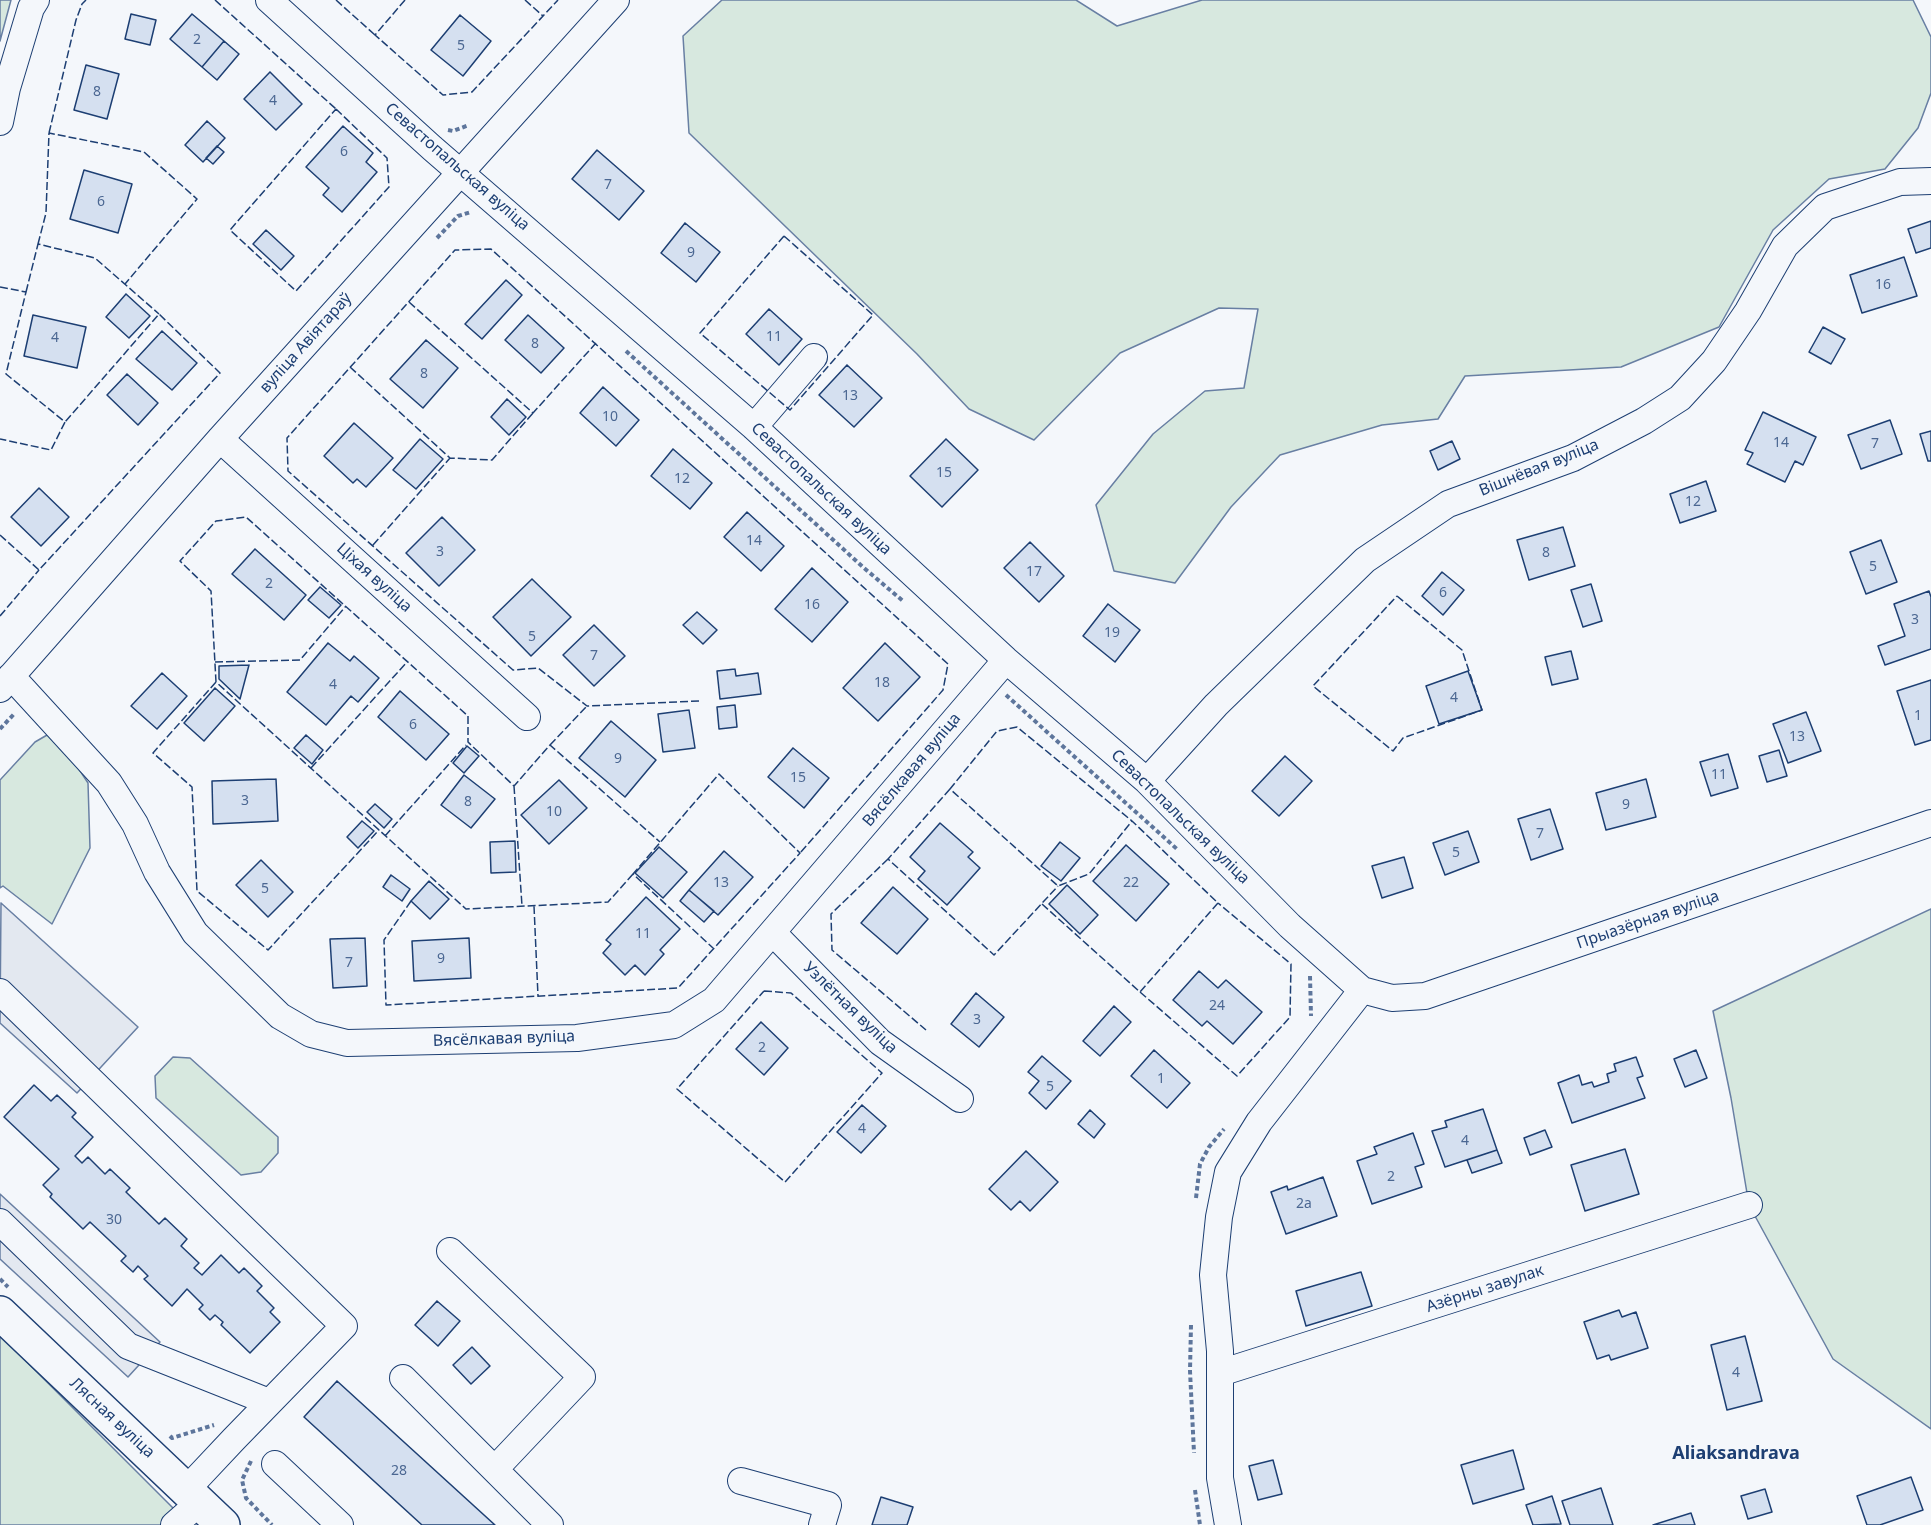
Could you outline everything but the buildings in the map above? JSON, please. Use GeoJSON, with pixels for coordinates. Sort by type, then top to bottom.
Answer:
{"type":"FeatureCollection","features":[{"type":"Feature","properties":{"kind":"main road","name":"Лясная вуліца"},"geometry":{"type":"LineString","coordinates":[[4,1300],[223,1525]]}},
{"type":"Feature","properties":{"kind":"street"},"geometry":{"type":"LineString","coordinates":[[0,122],[7,88],[31,8],[36,0]]}},
{"type":"Feature","properties":{"kind":"street","name":"Севастопальская вуліца"},"geometry":{"type":"LineString","coordinates":[[269,0],[432,148],[754,427],[999,668],[1147,781],[1290,926],[1362,990]]}},
{"type":"Feature","properties":{"kind":"street","name":"вуліца Авіятараў"},"geometry":{"type":"LineString","coordinates":[[6,682],[220,439],[616,0]]}},
{"type":"Feature","properties":{"kind":"street","name":"Вішнёвая вуліца"},"geometry":{"type":"LineString","coordinates":[[1147,781],[1216,705],[1365,560],[1448,504],[1573,458],[1644,421],[1680,398],[1714,361],[1748,311],[1785,246],[1825,207],[1900,182],[1931,181]]}},
{"type":"Feature","properties":{"kind":"street"},"geometry":{"type":"LineString","coordinates":[[754,427],[814,357]]}},
{"type":"Feature","properties":{"kind":"street","name":"Ціхая вуліца"},"geometry":{"type":"LineString","coordinates":[[220,439],[527,717]]}},
{"type":"Feature","properties":{"kind":"street","name":"Вясёлкавая вуліца"},"geometry":{"type":"LineString","coordinates":[[6,682],[30,696],[109,783],[135,824],[157,873],[195,933],[280,1016],[311,1034],[347,1044],[577,1038],[674,1025],[714,1000],[999,668]]}},
{"type":"Feature","properties":{"kind":"street","name":"Прыазёрная вуліца"},"geometry":{"type":"LineString","coordinates":[[1362,990],[1392,998],[1425,996],[1931,823]]}},
{"type":"Feature","properties":{"kind":"street","name":"Узлётная вуліца"},"geometry":{"type":"LineString","coordinates":[[773,933],[880,1042],[960,1099]]}},
{"type":"Feature","properties":{"kind":"street"},"geometry":{"type":"LineString","coordinates":[[1228,1525],[1221,1478],[1220,1351],[1213,1275],[1219,1217],[1228,1172],[1259,1122],[1362,990]]}},
{"type":"Feature","properties":{"kind":"street"},"geometry":{"type":"LineString","coordinates":[[0,992],[344,1326],[234,1438],[174,1525]]}},
{"type":"Feature","properties":{"kind":"street","name":"Азёрны завулак"},"geometry":{"type":"LineString","coordinates":[[1220,1373],[1749,1205]]}},
{"type":"Feature","properties":{"kind":"street"},"geometry":{"type":"LineString","coordinates":[[0,1222],[128,1346],[269,1402]]}},
{"type":"Feature","properties":{"kind":"street"},"geometry":{"type":"LineString","coordinates":[[450,1251],[582,1377],[495,1469]]}},
{"type":"Feature","properties":{"kind":"street"},"geometry":{"type":"LineString","coordinates":[[403,1378],[550,1525]]}},
{"type":"Feature","properties":{"kind":"street"},"geometry":{"type":"LineString","coordinates":[[274,1464],[340,1525]]}},
{"type":"Feature","properties":{"kind":"street"},"geometry":{"type":"LineString","coordinates":[[741,1481],[828,1505],[822,1525]]}},
{"type":"Feature","properties":{"kind":"path"},"geometry":{"type":"LineString","coordinates":[[434,241],[458,216],[471,212],[479,219]]}},
{"type":"Feature","properties":{"kind":"path"},"geometry":{"type":"LineString","coordinates":[[620,346],[864,568],[909,606]]}},
{"type":"Feature","properties":{"kind":"path"},"geometry":{"type":"LineString","coordinates":[[999,668],[1007,697],[1185,857]]}},
{"type":"Feature","properties":{"kind":"path"},"geometry":{"type":"LineString","coordinates":[[0,729],[30,696]]}},
{"type":"Feature","properties":{"kind":"path"},"geometry":{"type":"LineString","coordinates":[[1311,1027],[1310,969],[1317,975]]}},
{"type":"Feature","properties":{"kind":"path"},"geometry":{"type":"LineString","coordinates":[[1196,1199],[1200,1164],[1209,1147],[1230,1122]]}},
{"type":"Feature","properties":{"kind":"path"},"geometry":{"type":"LineString","coordinates":[[0,1279],[4,1300]]}},
{"type":"Feature","properties":{"kind":"path"},"geometry":{"type":"LineString","coordinates":[[1192,1314],[1190,1371],[1194,1462]]}},
{"type":"Feature","properties":{"kind":"path"},"geometry":{"type":"LineString","coordinates":[[163,1430],[172,1438],[213,1424],[255,1456],[242,1480],[246,1498],[252,1507],[272,1525]]}},
{"type":"Feature","properties":{"kind":"path"},"geometry":{"type":"LineString","coordinates":[[1195,1485],[1200,1525]]}},
{"type":"Feature","properties":{"kind":"shaded area"},"geometry":{"type":"Polygon","coordinates":[[[0,0],[11,0],[0,41],[0,0]]]}},
{"type":"Feature","properties":{"kind":"shaded area"},"geometry":{"type":"Polygon","coordinates":[[[722,0],[1076,0],[1117,26],[1202,0],[1913,0],[1931,37],[1931,93],[1918,128],[1885,169],[1829,179],[1773,230],[1719,327],[1621,367],[1465,376],[1438,419],[1382,425],[1280,455],[1231,507],[1175,583],[1114,571],[1096,505],[1153,434],[1205,391],[1244,388],[1258,309],[1219,308],[1120,353],[1034,440],[969,409],[917,354],[689,133],[683,36],[722,0]]]}},
{"type":"Feature","properties":{"kind":"shaded area"},"geometry":{"type":"Polygon","coordinates":[[[54,731],[88,783],[90,848],[52,924],[3,886],[0,888],[0,780],[35,742],[54,731]]]}},
{"type":"Feature","properties":{"kind":"shaded area"},"geometry":{"type":"Polygon","coordinates":[[[1,903],[138,1027],[77,1093],[0,1023],[1,903]]]}},
{"type":"Feature","properties":{"kind":"shaded area"},"geometry":{"type":"Polygon","coordinates":[[[1931,909],[1931,1429],[1833,1359],[1749,1205],[1731,1098],[1713,1011],[1931,909]]]}},
{"type":"Feature","properties":{"kind":"shaded area"},"geometry":{"type":"Polygon","coordinates":[[[173,1057],[190,1058],[278,1137],[278,1153],[261,1172],[241,1175],[156,1098],[155,1076],[173,1057]]]}},
{"type":"Feature","properties":{"kind":"shaded area"},"geometry":{"type":"Polygon","coordinates":[[[0,1194],[160,1342],[128,1377],[0,1259],[0,1194]]]}},
{"type":"Feature","properties":{"kind":"shaded area"},"geometry":{"type":"Polygon","coordinates":[[[0,1335],[176,1511],[163,1525],[0,1525],[0,1335]]]}},
{"type":"Feature","properties":{"kind":"fence"},"geometry":{"type":"LineString","coordinates":[[49,133],[76,20],[86,0]]}},
{"type":"Feature","properties":{"kind":"fence"},"geometry":{"type":"LineString","coordinates":[[215,0],[336,109]]}},
{"type":"Feature","properties":{"kind":"fence"},"geometry":{"type":"LineString","coordinates":[[336,0],[375,35]]}},
{"type":"Feature","properties":{"kind":"fence"},"geometry":{"type":"LineString","coordinates":[[405,0],[375,35],[443,95],[472,92],[558,0]]}},
{"type":"Feature","properties":{"kind":"fence"},"geometry":{"type":"LineString","coordinates":[[525,0],[543,16]]}},
{"type":"Feature","properties":{"kind":"fence"},"geometry":{"type":"LineString","coordinates":[[336,109],[387,158],[389,187],[296,291],[230,230],[336,109]]}},
{"type":"Feature","properties":{"kind":"fence"},"geometry":{"type":"LineString","coordinates":[[38,244],[46,213],[49,133],[144,152],[197,199],[125,284]]}},
{"type":"Feature","properties":{"kind":"fence"},"geometry":{"type":"LineString","coordinates":[[784,236],[873,315],[790,410],[700,333],[784,236]]}},
{"type":"Feature","properties":{"kind":"fence"},"geometry":{"type":"LineString","coordinates":[[26,292],[38,244],[95,258],[159,314]]}},
{"type":"Feature","properties":{"kind":"fence"},"geometry":{"type":"LineString","coordinates":[[699,701],[587,706],[538,668],[513,670],[288,471],[287,438],[455,250],[491,249],[948,664],[943,690],[800,853]]}},
{"type":"Feature","properties":{"kind":"fence"},"geometry":{"type":"LineString","coordinates":[[0,287],[26,292],[6,374],[65,422],[51,450],[0,439]]}},
{"type":"Feature","properties":{"kind":"fence"},"geometry":{"type":"LineString","coordinates":[[409,302],[533,413],[596,343]]}},
{"type":"Feature","properties":{"kind":"fence"},"geometry":{"type":"LineString","coordinates":[[0,535],[39,570],[220,373],[159,314],[65,422]]}},
{"type":"Feature","properties":{"kind":"fence"},"geometry":{"type":"LineString","coordinates":[[350,367],[450,458],[492,460],[533,413]]}},
{"type":"Feature","properties":{"kind":"fence"},"geometry":{"type":"LineString","coordinates":[[373,545],[450,458]]}},
{"type":"Feature","properties":{"kind":"fence"},"geometry":{"type":"LineString","coordinates":[[633,874],[608,902],[466,909],[216,682],[211,591],[180,561],[216,521],[246,517],[468,716],[468,742],[514,786],[550,745],[660,842]]}},
{"type":"Feature","properties":{"kind":"fence"},"geometry":{"type":"LineString","coordinates":[[0,616],[39,570]]}},
{"type":"Feature","properties":{"kind":"fence"},"geometry":{"type":"LineString","coordinates":[[1397,596],[1462,650],[1482,710],[1403,738],[1393,751],[1313,686],[1397,596]]}},
{"type":"Feature","properties":{"kind":"fence"},"geometry":{"type":"LineString","coordinates":[[215,662],[300,660],[346,606]]}},
{"type":"Feature","properties":{"kind":"fence"},"geometry":{"type":"LineString","coordinates":[[311,768],[407,662]]}},
{"type":"Feature","properties":{"kind":"fence"},"geometry":{"type":"LineString","coordinates":[[216,682],[153,753],[192,787],[197,891],[268,950],[379,830]]}},
{"type":"Feature","properties":{"kind":"fence"},"geometry":{"type":"LineString","coordinates":[[550,745],[587,706]]}},
{"type":"Feature","properties":{"kind":"fence"},"geometry":{"type":"LineString","coordinates":[[1042,904],[1140,992],[1218,903],[1132,821],[1017,727],[997,731],[950,789],[1058,886],[1089,874],[1132,821]]}},
{"type":"Feature","properties":{"kind":"fence"},"geometry":{"type":"LineString","coordinates":[[385,836],[466,745]]}},
{"type":"Feature","properties":{"kind":"fence"},"geometry":{"type":"LineString","coordinates":[[411,901],[384,940],[386,1005],[678,988],[800,853],[719,774],[633,874],[713,948]]}},
{"type":"Feature","properties":{"kind":"fence"},"geometry":{"type":"LineString","coordinates":[[514,786],[522,906]]}},
{"type":"Feature","properties":{"kind":"fence"},"geometry":{"type":"LineString","coordinates":[[950,789],[888,859],[994,955],[1058,886]]}},
{"type":"Feature","properties":{"kind":"fence"},"geometry":{"type":"LineString","coordinates":[[888,859],[831,914],[832,950],[926,1030]]}},
{"type":"Feature","properties":{"kind":"fence"},"geometry":{"type":"LineString","coordinates":[[1140,992],[1237,1076],[1290,1017],[1291,964],[1218,903]]}},
{"type":"Feature","properties":{"kind":"fence"},"geometry":{"type":"LineString","coordinates":[[534,906],[538,996]]}},
{"type":"Feature","properties":{"kind":"fence"},"geometry":{"type":"LineString","coordinates":[[764,991],[791,993],[882,1073],[785,1182],[677,1089],[764,991]]}},
{"type":"Feature","properties":{"kind":"district","name":"Aliaksandrava"},"geometry":{"type":"Point","coordinates":[1736,1454]}}]}
